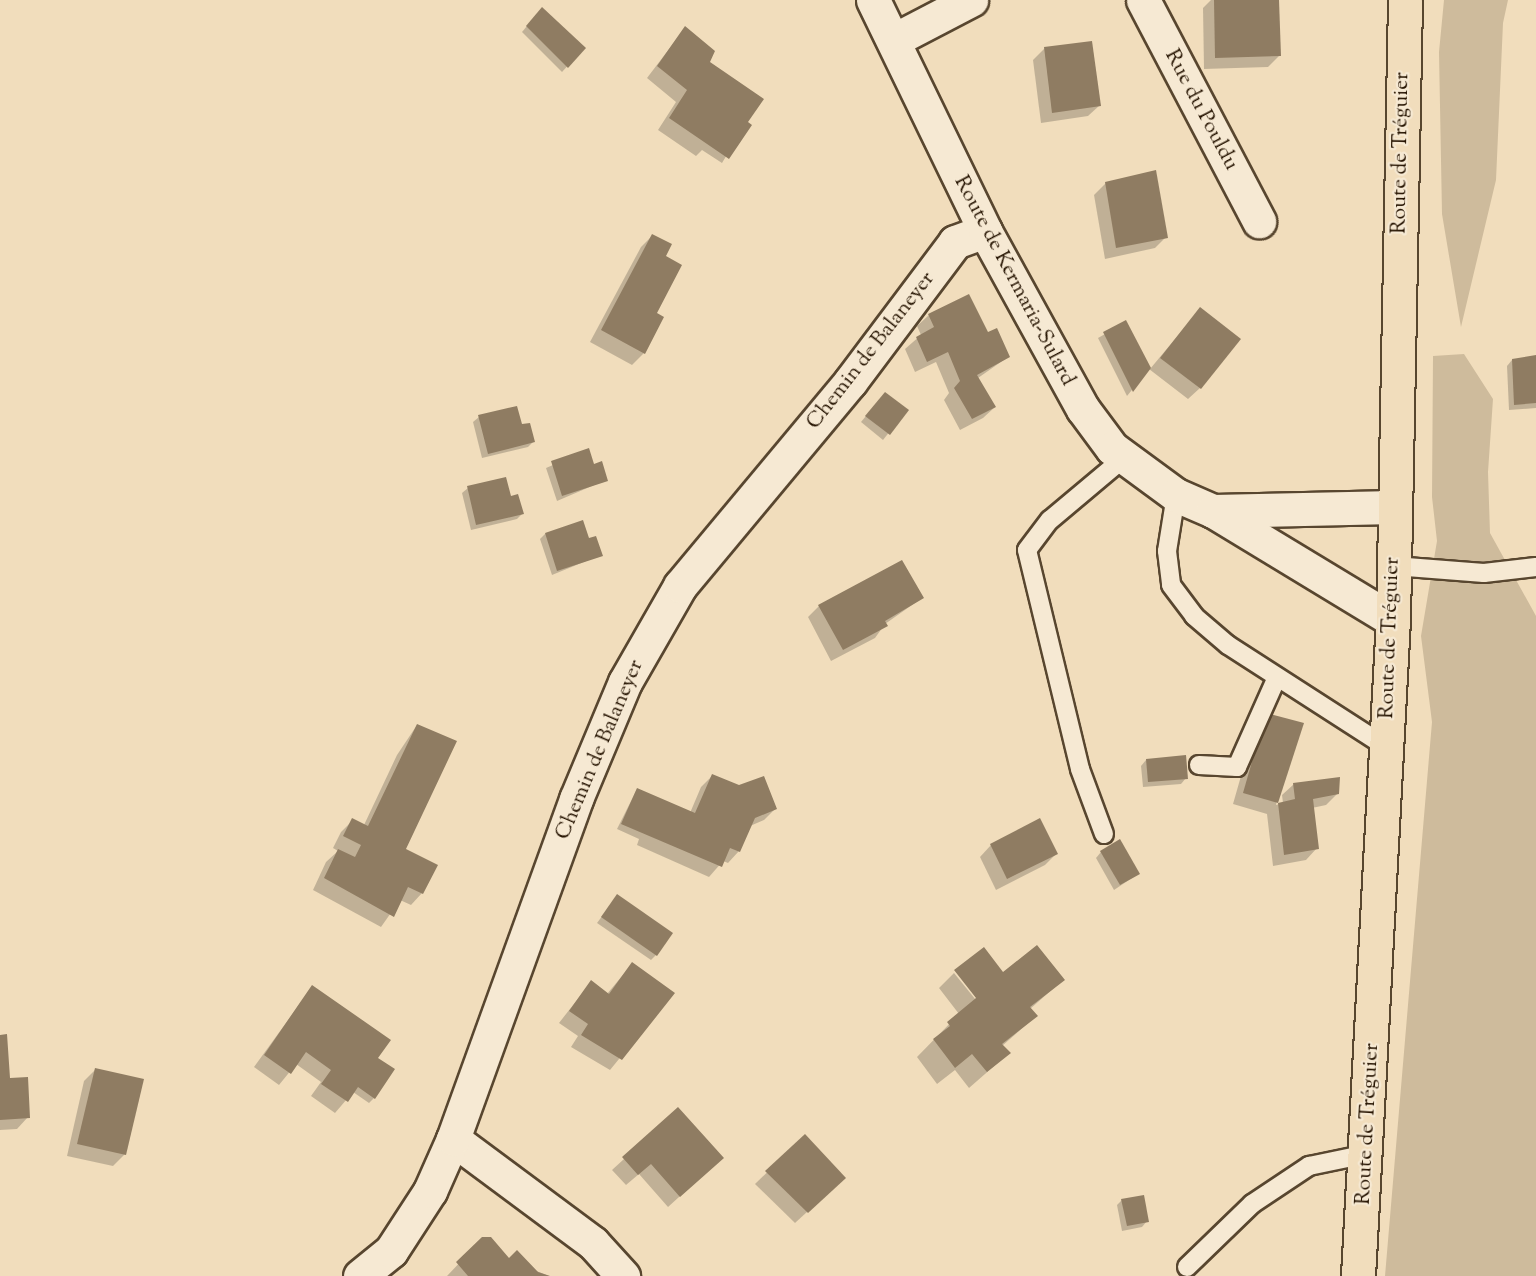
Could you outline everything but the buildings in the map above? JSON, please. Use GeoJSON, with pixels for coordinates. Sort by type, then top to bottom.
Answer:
{"type":"FeatureCollection","features":[{"type":"Feature","properties":{"kind":"main road","name":"Route de Tréguier"},"geometry":{"type":"LineString","coordinates":[[1358,1276],[1367,1154],[1385,746],[1393,620],[1405,0]]}},
{"type":"Feature","properties":{"kind":"street","name":"Route de Kermaria-Sulard"},"geometry":{"type":"LineString","coordinates":[[873,0],[985,231],[1083,409],[1124,458],[1176,495],[1213,511],[1393,620]]}},
{"type":"Feature","properties":{"kind":"street"},"geometry":{"type":"LineString","coordinates":[[894,40],[971,0]]}},
{"type":"Feature","properties":{"kind":"street","name":"Rue du Pouldu"},"geometry":{"type":"LineString","coordinates":[[1143,0],[1259,221]]}},
{"type":"Feature","properties":{"kind":"street","name":"Chemin de Balaneyer"},"geometry":{"type":"LineString","coordinates":[[360,1276],[391,1251],[430,1191],[453,1139],[581,789],[625,682],[680,586],[850,382],[955,242],[985,231]]}},
{"type":"Feature","properties":{"kind":"street"},"geometry":{"type":"LineString","coordinates":[[1213,511],[1394,507]]}},
{"type":"Feature","properties":{"kind":"street"},"geometry":{"type":"LineString","coordinates":[[453,1139],[593,1243],[623,1276]]}},
{"type":"Feature","properties":{"kind":"lane"},"geometry":{"type":"LineString","coordinates":[[1104,834],[1080,769],[1027,550],[1050,520],[1124,458]]}},
{"type":"Feature","properties":{"kind":"lane"},"geometry":{"type":"LineString","coordinates":[[1176,495],[1167,551],[1171,585],[1194,616],[1228,645],[1385,746]]}},
{"type":"Feature","properties":{"kind":"lane"},"geometry":{"type":"LineString","coordinates":[[1394,566],[1484,573],[1536,567]]}},
{"type":"Feature","properties":{"kind":"lane"},"geometry":{"type":"LineString","coordinates":[[1199,765],[1238,767],[1277,677]]}},
{"type":"Feature","properties":{"kind":"lane"},"geometry":{"type":"LineString","coordinates":[[1187,1267],[1252,1204],[1309,1166],[1367,1154]]}},
{"type":"Feature","properties":{"kind":"shaded area"},"geometry":{"type":"Polygon","coordinates":[[[1444,0],[1508,0],[1503,23],[1496,180],[1461,327],[1442,214],[1439,52],[1444,0]]]}},
{"type":"Feature","properties":{"kind":"shaded area"},"geometry":{"type":"Polygon","coordinates":[[[1464,354],[1493,399],[1488,472],[1490,533],[1536,616],[1536,1276],[1385,1276],[1432,722],[1421,636],[1437,541],[1432,497],[1433,356],[1464,354]]]}}]}
